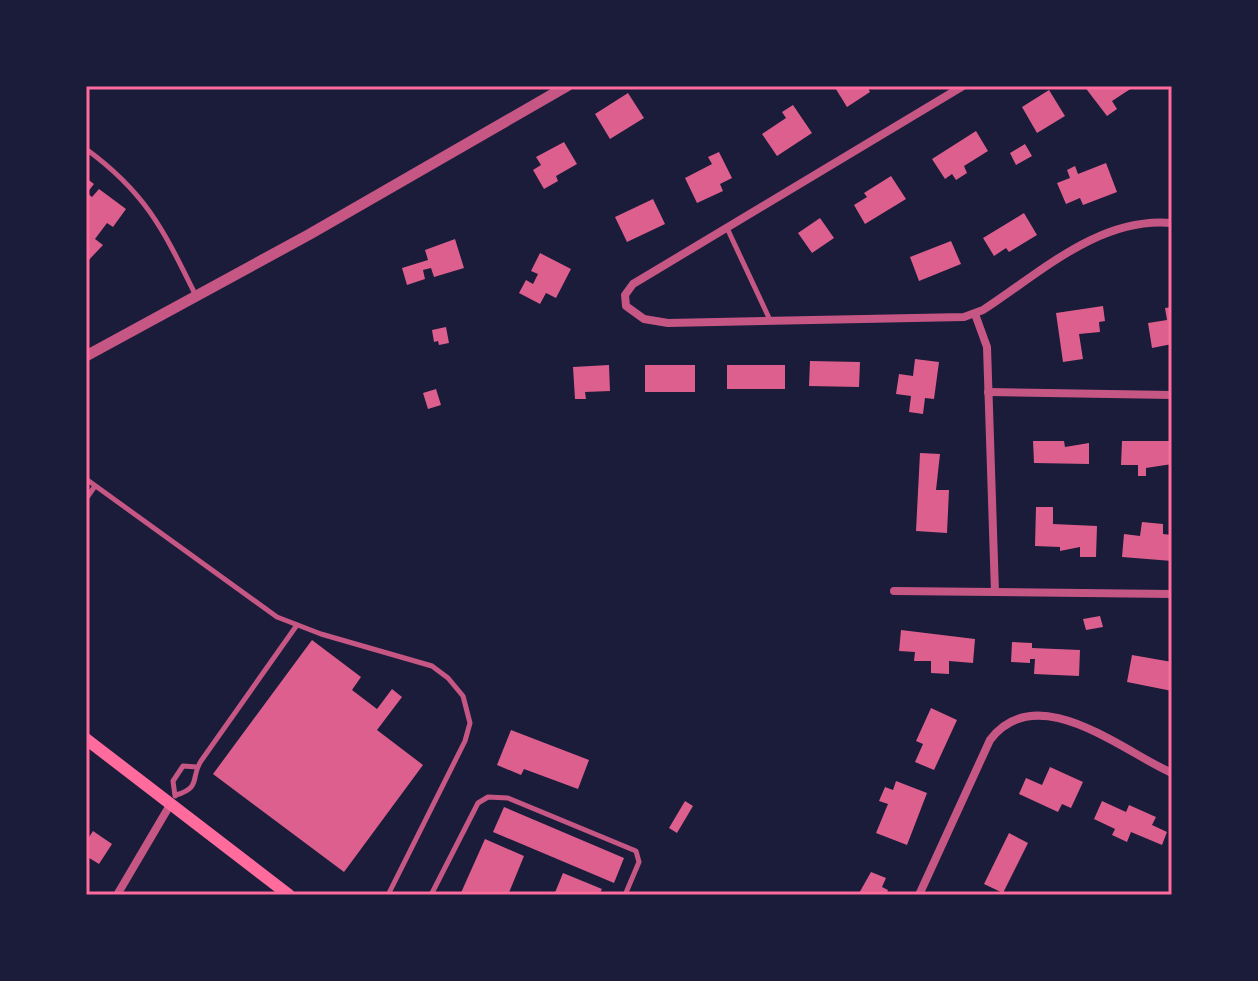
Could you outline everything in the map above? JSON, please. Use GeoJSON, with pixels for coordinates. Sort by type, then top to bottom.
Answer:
{"type":"FeatureCollection","features":[{"type":"Feature","properties":{"kind":"main road"},"geometry":{"type":"LineString","coordinates":[[86,739],[173,800],[281,893]]}},
{"type":"Feature","properties":{"kind":"street"},"geometry":{"type":"LineString","coordinates":[[86,356],[310,234],[567,86]]}},
{"type":"Feature","properties":{"kind":"street"},"geometry":{"type":"LineString","coordinates":[[963,86],[633,284],[625,295],[626,306],[656,323],[952,318],[975,314],[1108,231],[1134,223],[1172,223]]}},
{"type":"Feature","properties":{"kind":"street"},"geometry":{"type":"LineString","coordinates":[[975,314],[986,338],[995,592]]}},
{"type":"Feature","properties":{"kind":"street"},"geometry":{"type":"LineString","coordinates":[[988,392],[1172,395]]}},
{"type":"Feature","properties":{"kind":"street"},"geometry":{"type":"LineString","coordinates":[[894,591],[1172,594]]}},
{"type":"Feature","properties":{"kind":"street"},"geometry":{"type":"LineString","coordinates":[[919,895],[990,740],[1004,726],[1029,717],[1067,719],[1172,773]]}},
{"type":"Feature","properties":{"kind":"street"},"geometry":{"type":"LineString","coordinates":[[117,895],[173,800]]}},
{"type":"Feature","properties":{"kind":"lane"},"geometry":{"type":"LineString","coordinates":[[86,149],[123,176],[147,206],[169,240],[195,294]]}},
{"type":"Feature","properties":{"kind":"lane"},"geometry":{"type":"LineString","coordinates":[[727,228],[770,321]]}},
{"type":"Feature","properties":{"kind":"lane"},"geometry":{"type":"LineString","coordinates":[[86,479],[261,607],[297,625],[432,666],[448,678],[463,696],[470,723],[465,741],[388,895]]}},
{"type":"Feature","properties":{"kind":"lane"},"geometry":{"type":"LineString","coordinates":[[86,499],[95,486]]}},
{"type":"Feature","properties":{"kind":"lane"},"geometry":{"type":"LineString","coordinates":[[173,800],[188,791],[196,779],[197,767],[297,625]]}},
{"type":"Feature","properties":{"kind":"lane"},"geometry":{"type":"LineString","coordinates":[[173,800],[173,781],[183,766],[197,767]]}},
{"type":"Feature","properties":{"kind":"lane"},"geometry":{"type":"LineString","coordinates":[[431,895],[478,803],[488,797],[508,798],[636,851],[639,862],[625,895]]}},
{"type":"Feature","properties":{"kind":"building"},"geometry":{"type":"Polygon","coordinates":[[[834,86],[867,86],[870,92],[847,107],[834,86]]]}},
{"type":"Feature","properties":{"kind":"building"},"geometry":{"type":"Polygon","coordinates":[[[1084,86],[1135,86],[1112,101],[1117,109],[1107,116],[1084,86]]]}},
{"type":"Feature","properties":{"kind":"building"},"geometry":{"type":"Polygon","coordinates":[[[1049,90],[1065,116],[1037,133],[1022,107],[1049,90]]]}},
{"type":"Feature","properties":{"kind":"building"},"geometry":{"type":"Polygon","coordinates":[[[628,93],[644,118],[610,139],[595,114],[628,93]]]}},
{"type":"Feature","properties":{"kind":"building"},"geometry":{"type":"Polygon","coordinates":[[[793,105],[812,133],[777,156],[762,134],[786,118],[782,112],[793,105]]]}},
{"type":"Feature","properties":{"kind":"building"},"geometry":{"type":"Polygon","coordinates":[[[976,131],[988,151],[964,166],[967,173],[956,180],[952,174],[945,179],[932,159],[976,131]]]}},
{"type":"Feature","properties":{"kind":"building"},"geometry":{"type":"Polygon","coordinates":[[[564,142],[577,164],[556,176],[558,181],[544,189],[533,170],[541,165],[536,157],[564,142]]]}},
{"type":"Feature","properties":{"kind":"building"},"geometry":{"type":"Polygon","coordinates":[[[1025,144],[1032,156],[1016,165],[1010,153],[1025,144]]]}},
{"type":"Feature","properties":{"kind":"building"},"geometry":{"type":"Polygon","coordinates":[[[719,152],[732,178],[720,184],[723,191],[697,203],[685,178],[712,164],[708,157],[719,152]]]}},
{"type":"Feature","properties":{"kind":"building"},"geometry":{"type":"Polygon","coordinates":[[[1106,163],[1117,192],[1083,205],[1080,198],[1066,204],[1057,183],[1070,178],[1067,170],[1075,166],[1078,174],[1106,163]]]}},
{"type":"Feature","properties":{"kind":"building"},"geometry":{"type":"Polygon","coordinates":[[[891,176],[906,199],[865,224],[854,205],[867,197],[864,193],[891,176]]]}},
{"type":"Feature","properties":{"kind":"building"},"geometry":{"type":"Polygon","coordinates":[[[86,178],[94,184],[87,193],[92,197],[99,189],[126,209],[113,227],[107,223],[95,239],[103,245],[86,263],[86,178]]]}},
{"type":"Feature","properties":{"kind":"building"},"geometry":{"type":"Polygon","coordinates":[[[653,199],[665,224],[627,242],[615,217],[653,199]]]}},
{"type":"Feature","properties":{"kind":"building"},"geometry":{"type":"Polygon","coordinates":[[[1024,213],[1037,235],[1009,252],[1006,248],[994,256],[983,238],[1024,213]]]}},
{"type":"Feature","properties":{"kind":"building"},"geometry":{"type":"Polygon","coordinates":[[[820,218],[834,238],[812,253],[798,233],[820,218]]]}},
{"type":"Feature","properties":{"kind":"building"},"geometry":{"type":"Polygon","coordinates":[[[455,239],[464,268],[434,277],[431,268],[423,270],[425,279],[407,285],[402,268],[428,260],[425,250],[455,239]]]}},
{"type":"Feature","properties":{"kind":"building"},"geometry":{"type":"Polygon","coordinates":[[[951,241],[961,264],[919,281],[910,257],[951,241]]]}},
{"type":"Feature","properties":{"kind":"building"},"geometry":{"type":"Polygon","coordinates":[[[540,253],[571,269],[556,298],[546,293],[540,304],[519,293],[526,280],[533,284],[538,274],[531,271],[540,253]]]}},
{"type":"Feature","properties":{"kind":"building"},"geometry":{"type":"Polygon","coordinates":[[[1103,306],[1105,321],[1099,322],[1100,332],[1079,334],[1083,359],[1063,362],[1056,313],[1103,306]]]}},
{"type":"Feature","properties":{"kind":"building"},"geometry":{"type":"Polygon","coordinates":[[[1172,307],[1172,344],[1152,348],[1148,323],[1167,320],[1165,308],[1172,307]]]}},
{"type":"Feature","properties":{"kind":"building"},"geometry":{"type":"Polygon","coordinates":[[[446,327],[449,343],[439,345],[438,341],[434,342],[432,330],[446,327]]]}},
{"type":"Feature","properties":{"kind":"building"},"geometry":{"type":"Polygon","coordinates":[[[915,359],[939,362],[934,399],[925,398],[923,414],[909,412],[911,396],[896,394],[899,374],[913,376],[915,359]]]}},
{"type":"Feature","properties":{"kind":"building"},"geometry":{"type":"Polygon","coordinates":[[[810,361],[860,362],[859,387],[809,386],[810,361]]]}},
{"type":"Feature","properties":{"kind":"building"},"geometry":{"type":"Polygon","coordinates":[[[609,365],[610,391],[585,392],[586,399],[575,399],[573,367],[609,365]]]}},
{"type":"Feature","properties":{"kind":"building"},"geometry":{"type":"Polygon","coordinates":[[[645,365],[695,365],[695,392],[645,392],[645,365]]]}},
{"type":"Feature","properties":{"kind":"building"},"geometry":{"type":"Polygon","coordinates":[[[727,365],[785,365],[785,389],[727,389],[727,365]]]}},
{"type":"Feature","properties":{"kind":"building"},"geometry":{"type":"Polygon","coordinates":[[[436,389],[441,405],[428,409],[423,393],[436,389]]]}},
{"type":"Feature","properties":{"kind":"building"},"geometry":{"type":"Polygon","coordinates":[[[1033,441],[1064,441],[1065,447],[1089,443],[1089,464],[1034,463],[1033,441]]]}},
{"type":"Feature","properties":{"kind":"building"},"geometry":{"type":"Polygon","coordinates":[[[1122,441],[1172,441],[1172,464],[1146,468],[1146,476],[1138,476],[1138,465],[1121,465],[1122,441]]]}},
{"type":"Feature","properties":{"kind":"building"},"geometry":{"type":"Polygon","coordinates":[[[920,453],[940,454],[936,490],[949,490],[947,533],[916,531],[920,453]]]}},
{"type":"Feature","properties":{"kind":"building"},"geometry":{"type":"Polygon","coordinates":[[[1036,507],[1053,507],[1053,524],[1097,526],[1096,557],[1080,557],[1080,547],[1060,551],[1060,547],[1035,546],[1036,507]]]}},
{"type":"Feature","properties":{"kind":"building"},"geometry":{"type":"Polygon","coordinates":[[[1142,522],[1163,524],[1163,534],[1172,535],[1172,561],[1122,557],[1124,534],[1140,536],[1142,522]]]}},
{"type":"Feature","properties":{"kind":"building"},"geometry":{"type":"Polygon","coordinates":[[[1100,616],[1103,627],[1086,630],[1083,619],[1100,616]]]}},
{"type":"Feature","properties":{"kind":"building"},"geometry":{"type":"Polygon","coordinates":[[[901,630],[975,639],[973,663],[949,661],[949,674],[931,673],[931,661],[914,661],[915,652],[899,651],[901,630]]]}},
{"type":"Feature","properties":{"kind":"building"},"geometry":{"type":"Polygon","coordinates":[[[312,640],[361,677],[352,690],[377,709],[392,689],[402,697],[377,730],[423,765],[344,872],[213,774],[312,640]]]}},
{"type":"Feature","properties":{"kind":"building"},"geometry":{"type":"Polygon","coordinates":[[[1012,642],[1032,643],[1032,648],[1080,650],[1079,676],[1034,674],[1035,659],[1030,659],[1030,663],[1011,662],[1012,642]]]}},
{"type":"Feature","properties":{"kind":"building"},"geometry":{"type":"Polygon","coordinates":[[[1132,655],[1172,662],[1172,691],[1127,682],[1132,655]]]}},
{"type":"Feature","properties":{"kind":"building"},"geometry":{"type":"Polygon","coordinates":[[[931,708],[957,720],[934,770],[915,762],[923,744],[916,741],[931,708]]]}},
{"type":"Feature","properties":{"kind":"building"},"geometry":{"type":"Polygon","coordinates":[[[511,730],[589,760],[578,789],[524,769],[521,775],[497,765],[511,730]]]}},
{"type":"Feature","properties":{"kind":"building"},"geometry":{"type":"Polygon","coordinates":[[[1050,767],[1083,782],[1071,808],[1062,804],[1058,812],[1019,794],[1026,778],[1042,785],[1050,767]]]}},
{"type":"Feature","properties":{"kind":"building"},"geometry":{"type":"Polygon","coordinates":[[[896,781],[927,793],[907,845],[876,833],[888,804],[879,801],[885,787],[893,790],[896,781]]]}},
{"type":"Feature","properties":{"kind":"building"},"geometry":{"type":"Polygon","coordinates":[[[685,801],[693,806],[677,833],[669,828],[685,801]]]}},
{"type":"Feature","properties":{"kind":"building"},"geometry":{"type":"Polygon","coordinates":[[[1102,801],[1126,812],[1129,805],[1156,817],[1152,825],[1167,832],[1162,845],[1131,832],[1127,842],[1112,835],[1115,829],[1094,819],[1102,801]]]}},
{"type":"Feature","properties":{"kind":"building"},"geometry":{"type":"Polygon","coordinates":[[[504,807],[624,858],[614,883],[493,832],[504,807]]]}},
{"type":"Feature","properties":{"kind":"building"},"geometry":{"type":"Polygon","coordinates":[[[93,831],[112,844],[99,864],[86,856],[86,842],[93,831]]]}},
{"type":"Feature","properties":{"kind":"building"},"geometry":{"type":"Polygon","coordinates":[[[1009,833],[1028,843],[1003,893],[984,884],[1009,833]]]}},
{"type":"Feature","properties":{"kind":"building"},"geometry":{"type":"Polygon","coordinates":[[[485,839],[524,856],[508,895],[460,895],[485,839]]]}},
{"type":"Feature","properties":{"kind":"building"},"geometry":{"type":"Polygon","coordinates":[[[871,872],[886,878],[882,887],[888,890],[886,895],[858,895],[871,872]]]}},
{"type":"Feature","properties":{"kind":"building"},"geometry":{"type":"Polygon","coordinates":[[[563,873],[602,889],[599,895],[554,895],[563,873]]]}}]}
